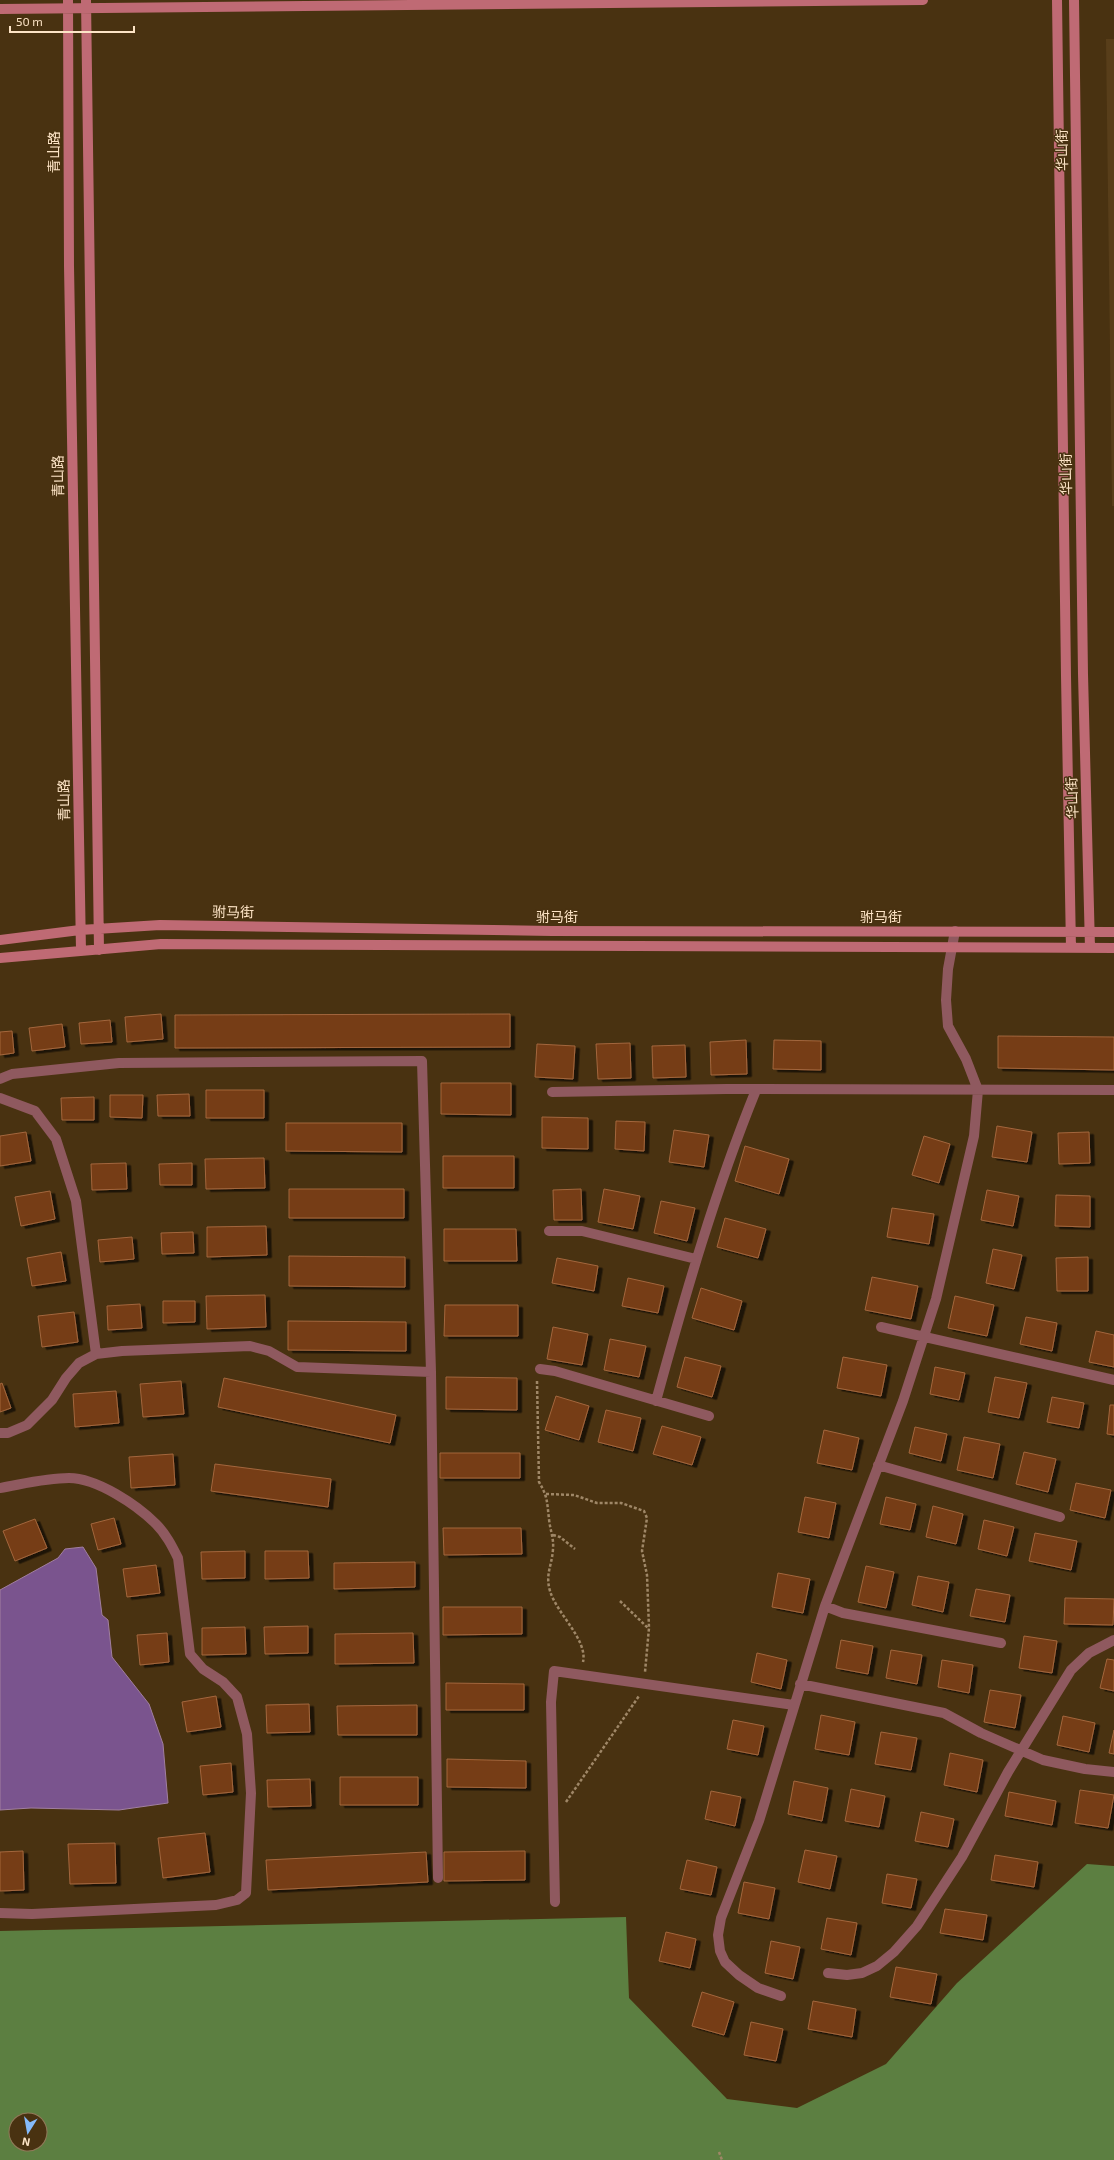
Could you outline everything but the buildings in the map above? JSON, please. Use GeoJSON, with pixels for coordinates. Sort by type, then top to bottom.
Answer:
{"type":"FeatureCollection","features":[{"type":"Feature","properties":{"kind":"street"},"geometry":{"type":"LineString","coordinates":[[0,9],[68,4],[923,0]]}},
{"type":"Feature","properties":{"kind":"street","name":"华山街"},"geometry":{"type":"LineString","coordinates":[[1057,0],[1066,676],[1072,948]]}},
{"type":"Feature","properties":{"kind":"street","name":"华山街"},"geometry":{"type":"LineString","coordinates":[[1074,0],[1083,674],[1090,948]]}},
{"type":"Feature","properties":{"kind":"street","name":"青山路"},"geometry":{"type":"LineString","coordinates":[[68,4],[69,266],[81,951]]}},
{"type":"Feature","properties":{"kind":"street"},"geometry":{"type":"LineString","coordinates":[[86,4],[99,950]]}},
{"type":"Feature","properties":{"kind":"street","name":"驸马街"},"geometry":{"type":"LineString","coordinates":[[0,940],[98,928],[160,925],[552,931],[1114,932]]}},
{"type":"Feature","properties":{"kind":"street"},"geometry":{"type":"LineString","coordinates":[[0,958],[161,944],[1114,948]]}},
{"type":"Feature","properties":{"kind":"lane"},"geometry":{"type":"LineString","coordinates":[[782,1996],[758,1988],[739,1975],[725,1962],[720,1951],[718,1935],[721,1918],[759,1821],[825,1606],[903,1401],[936,1299],[974,1136],[978,1090],[966,1059],[948,1026],[946,1000],[954,931]]}},
{"type":"Feature","properties":{"kind":"lane"},"geometry":{"type":"LineString","coordinates":[[0,1079],[12,1074],[118,1063],[422,1061],[431,1372],[438,1878]]}},
{"type":"Feature","properties":{"kind":"lane"},"geometry":{"type":"LineString","coordinates":[[552,1092],[897,1089],[1114,1090]]}},
{"type":"Feature","properties":{"kind":"lane"},"geometry":{"type":"LineString","coordinates":[[656,1400],[696,1259],[737,1136],[756,1090]]}},
{"type":"Feature","properties":{"kind":"lane"},"geometry":{"type":"LineString","coordinates":[[0,1098],[35,1111],[56,1139],[76,1201],[96,1354]]}},
{"type":"Feature","properties":{"kind":"lane"},"geometry":{"type":"LineString","coordinates":[[549,1231],[582,1231],[696,1259]]}},
{"type":"Feature","properties":{"kind":"lane"},"geometry":{"type":"LineString","coordinates":[[881,1327],[1114,1380]]}},
{"type":"Feature","properties":{"kind":"lane"},"geometry":{"type":"LineString","coordinates":[[0,1433],[8,1433],[27,1425],[52,1400],[66,1378],[79,1364],[96,1354],[122,1351],[250,1346],[269,1351],[297,1367],[431,1372]]}},
{"type":"Feature","properties":{"kind":"lane"},"geometry":{"type":"LineString","coordinates":[[540,1368],[554,1370],[709,1416]]}},
{"type":"Feature","properties":{"kind":"lane"},"geometry":{"type":"LineString","coordinates":[[878,1465],[1060,1517]]}},
{"type":"Feature","properties":{"kind":"lane"},"geometry":{"type":"LineString","coordinates":[[0,1488],[36,1481],[70,1478],[92,1482],[131,1503],[157,1525],[171,1544],[178,1558],[190,1654],[203,1669],[222,1682],[237,1697],[247,1734],[251,1793],[246,1893],[237,1900],[216,1905],[32,1914],[0,1913]]}},
{"type":"Feature","properties":{"kind":"lane"},"geometry":{"type":"LineString","coordinates":[[825,1606],[842,1613],[1002,1643]]}},
{"type":"Feature","properties":{"kind":"lane"},"geometry":{"type":"LineString","coordinates":[[828,1973],[847,1975],[862,1973],[877,1966],[903,1942],[917,1926],[951,1875],[1021,1750],[1071,1670],[1089,1653],[1114,1640]]}},
{"type":"Feature","properties":{"kind":"lane"},"geometry":{"type":"LineString","coordinates":[[555,1902],[551,1702],[554,1671],[794,1705]]}},
{"type":"Feature","properties":{"kind":"lane"},"geometry":{"type":"LineString","coordinates":[[800,1684],[944,1713],[982,1733],[1043,1760],[1085,1769],[1114,1772]]}},
{"type":"Feature","properties":{"kind":"path"},"geometry":{"type":"LineString","coordinates":[[540,1368],[537,1380],[539,1482],[546,1494],[549,1519],[553,1535],[553,1551],[547,1572],[550,1592],[562,1616],[579,1639],[584,1657],[580,1675]]}},
{"type":"Feature","properties":{"kind":"path"},"geometry":{"type":"LineString","coordinates":[[546,1494],[574,1495],[597,1503],[621,1503],[644,1511],[648,1518],[642,1551],[647,1575],[649,1628],[644,1683],[639,1696],[613,1735],[592,1761],[565,1804]]}},
{"type":"Feature","properties":{"kind":"path"},"geometry":{"type":"LineString","coordinates":[[553,1535],[575,1549]]}},
{"type":"Feature","properties":{"kind":"path"},"geometry":{"type":"LineString","coordinates":[[620,1601],[649,1628]]}},
{"type":"Feature","properties":{"kind":"path"},"geometry":{"type":"LineString","coordinates":[[719,2152],[722,2160]]}},
{"type":"Feature","properties":{"kind":"shaded area"},"geometry":{"type":"Polygon","coordinates":[[[1106,39],[1114,39],[1114,506],[1112,506],[1106,39]]]}},
{"type":"Feature","properties":{"kind":"shaded area"},"geometry":{"type":"Polygon","coordinates":[[[83,1547],[96,1568],[102,1615],[108,1620],[112,1657],[149,1704],[163,1744],[168,1803],[119,1810],[31,1808],[0,1810],[0,1590],[58,1558],[65,1549],[83,1547]]]}},
{"type":"Feature","properties":{"kind":"green space"},"geometry":{"type":"Polygon","coordinates":[[[1087,1864],[1114,1866],[1114,2160],[0,2160],[0,1931],[626,1917],[629,1998],[727,2099],[797,2108],[886,2064],[957,1983],[1087,1864]]]}}]}
